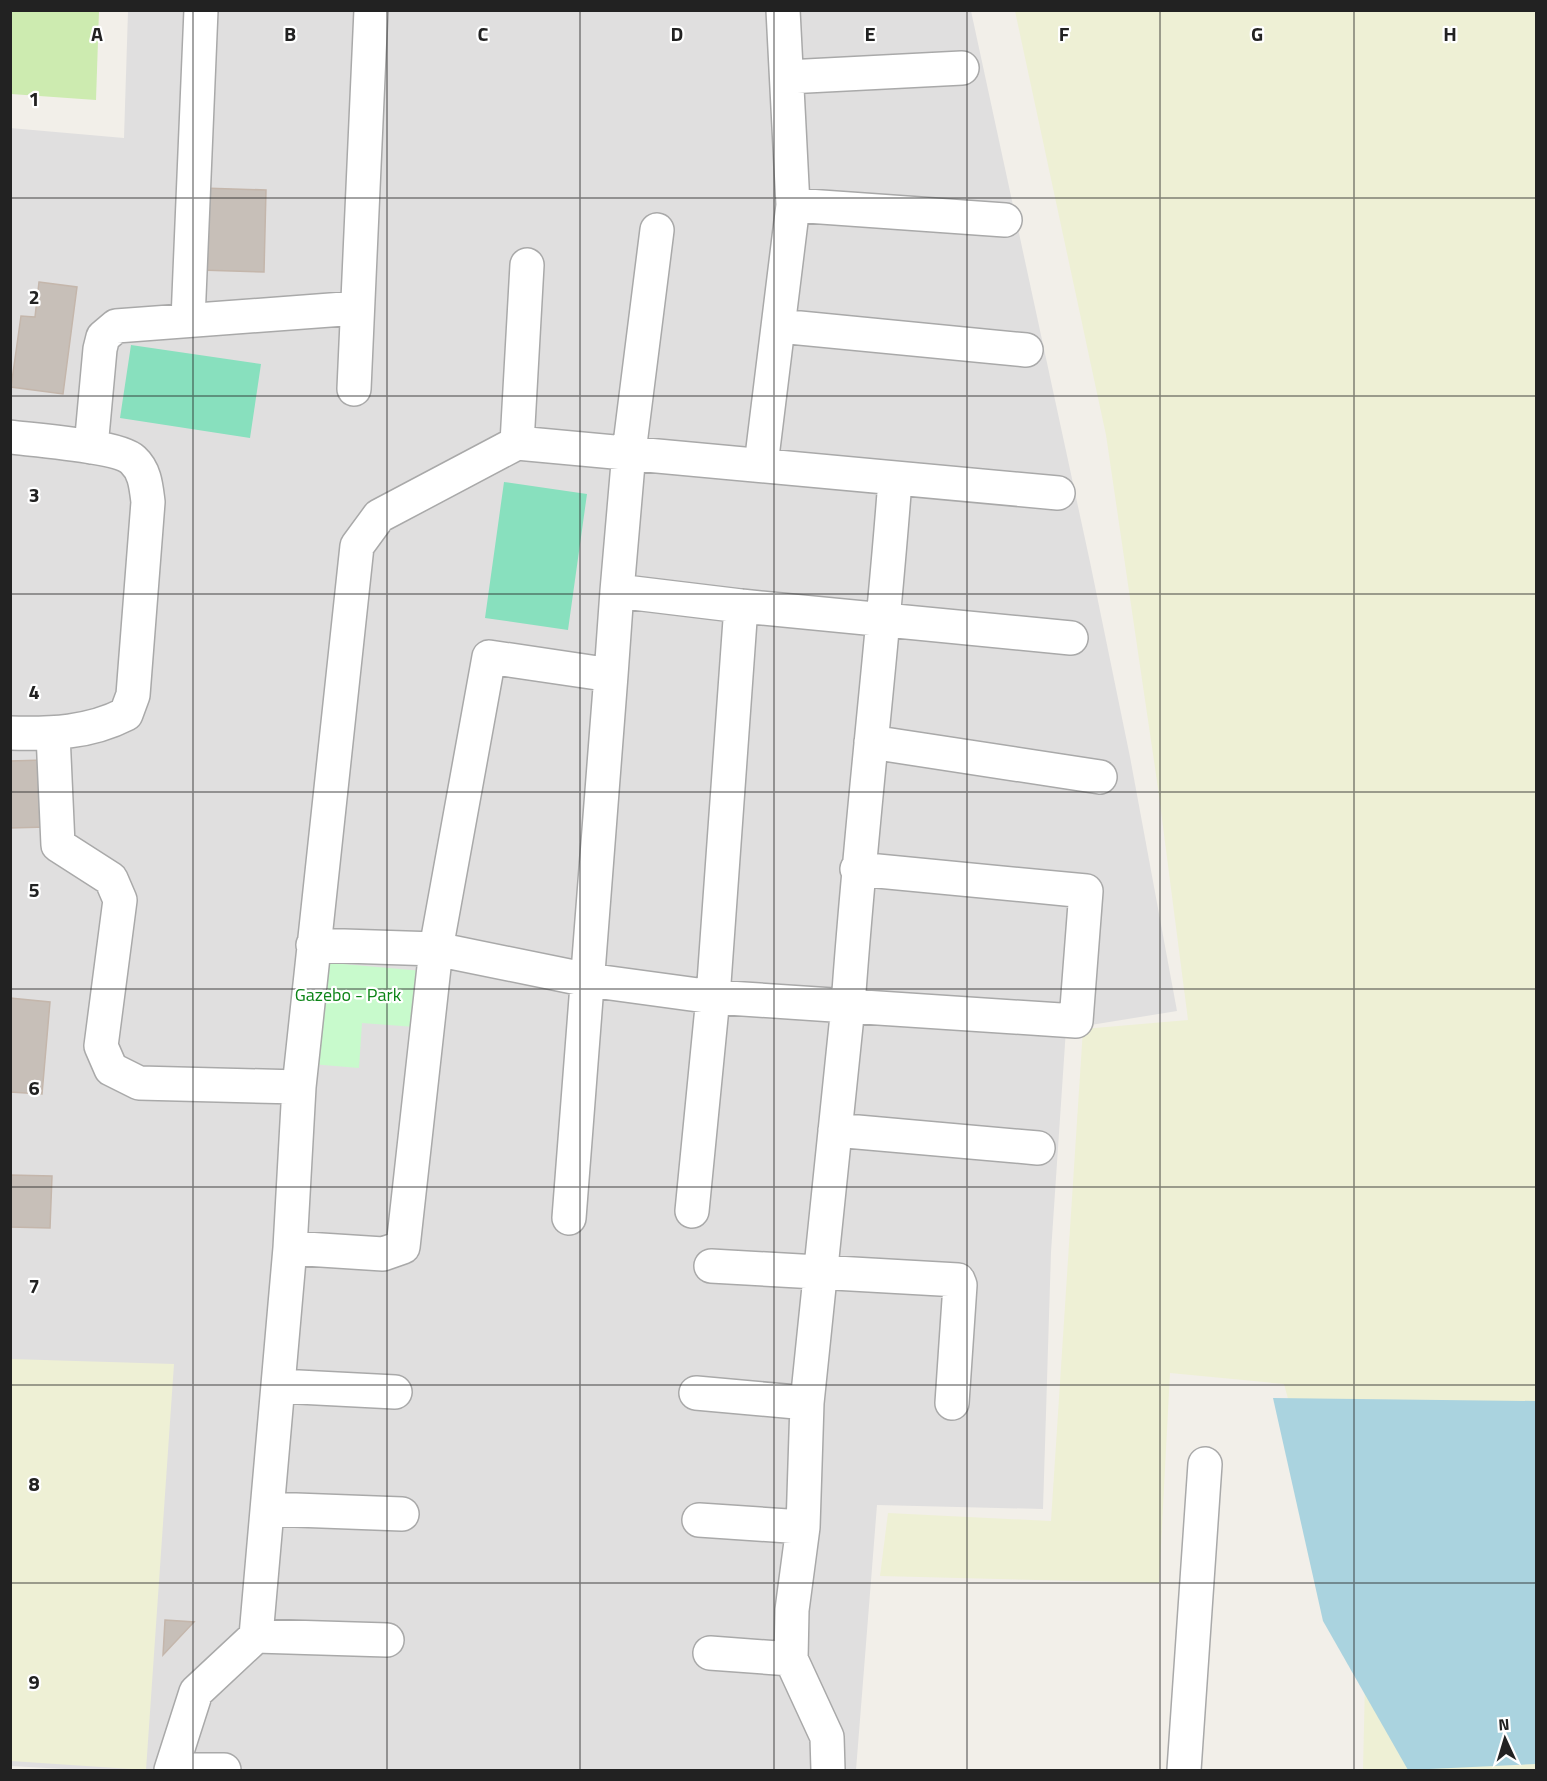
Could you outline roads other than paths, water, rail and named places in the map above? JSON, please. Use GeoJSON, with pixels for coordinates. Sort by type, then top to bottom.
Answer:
{"type":"FeatureCollection","features":[{"type":"Feature","properties":{"kind":"street"},"geometry":{"type":"LineString","coordinates":[[188,320],[201,10]]}},
{"type":"Feature","properties":{"kind":"street"},"geometry":{"type":"LineString","coordinates":[[354,389],[371,10]]}},
{"type":"Feature","properties":{"kind":"street"},"geometry":{"type":"LineString","coordinates":[[761,465],[793,205],[783,10]]}},
{"type":"Feature","properties":{"kind":"street"},"geometry":{"type":"LineString","coordinates":[[787,77],[962,68]]}},
{"type":"Feature","properties":{"kind":"street"},"geometry":{"type":"LineString","coordinates":[[793,205],[1005,220]]}},
{"type":"Feature","properties":{"kind":"street"},"geometry":{"type":"LineString","coordinates":[[569,1218],[629,452],[657,230]]}},
{"type":"Feature","properties":{"kind":"street"},"geometry":{"type":"LineString","coordinates":[[517,443],[527,265]]}},
{"type":"Feature","properties":{"kind":"street"},"geometry":{"type":"LineString","coordinates":[[92,447],[103,337],[116,326],[357,308]]}},
{"type":"Feature","properties":{"kind":"street"},"geometry":{"type":"LineString","coordinates":[[778,326],[1026,350]]}},
{"type":"Feature","properties":{"kind":"street"},"geometry":{"type":"LineString","coordinates":[[10,437],[92,447],[132,458],[144,475],[148,502],[133,695],[126,714],[103,725],[53,734],[10,733]]}},
{"type":"Feature","properties":{"kind":"street"},"geometry":{"type":"LineString","coordinates":[[224,1770],[171,1770],[196,1692],[256,1636],[269,1509],[290,1248],[299,1087],[357,546],[380,516],[517,443],[1058,494]]}},
{"type":"Feature","properties":{"kind":"street"},"geometry":{"type":"LineString","coordinates":[[828,1770],[827,1737],[791,1659],[792,1610],[803,1527],[807,1403],[848,1006],[857,869],[884,619],[895,480]]}},
{"type":"Feature","properties":{"kind":"street"},"geometry":{"type":"LineString","coordinates":[[617,591],[741,606],[1071,638]]}},
{"type":"Feature","properties":{"kind":"street"},"geometry":{"type":"LineString","coordinates":[[693,1211],[713,997],[741,606]]}},
{"type":"Feature","properties":{"kind":"street"},"geometry":{"type":"LineString","coordinates":[[290,1248],[383,1254],[404,1248],[436,950],[489,657],[611,675]]}},
{"type":"Feature","properties":{"kind":"street"},"geometry":{"type":"LineString","coordinates":[[53,734],[58,845],[111,879],[120,900],[101,1046],[111,1069],[139,1083],[299,1087]]}},
{"type":"Feature","properties":{"kind":"street"},"geometry":{"type":"LineString","coordinates":[[871,742],[1100,777]]}},
{"type":"Feature","properties":{"kind":"street"},"geometry":{"type":"LineString","coordinates":[[313,945],[436,950],[588,980],[713,997],[1076,1021],[1086,891],[857,869]]}},
{"type":"Feature","properties":{"kind":"street"},"geometry":{"type":"LineString","coordinates":[[835,1130],[1038,1148]]}},
{"type":"Feature","properties":{"kind":"street"},"geometry":{"type":"LineString","coordinates":[[711,1266],[958,1280],[960,1286],[952,1403]]}},
{"type":"Feature","properties":{"kind":"street"},"geometry":{"type":"LineString","coordinates":[[279,1386],[395,1392]]}},
{"type":"Feature","properties":{"kind":"street"},"geometry":{"type":"LineString","coordinates":[[696,1393],[807,1403]]}},
{"type":"Feature","properties":{"kind":"street"},"geometry":{"type":"LineString","coordinates":[[1184,1770],[1205,1464]]}},
{"type":"Feature","properties":{"kind":"street"},"geometry":{"type":"LineString","coordinates":[[269,1509],[402,1514]]}},
{"type":"Feature","properties":{"kind":"street"},"geometry":{"type":"LineString","coordinates":[[699,1520],[803,1527]]}},
{"type":"Feature","properties":{"kind":"street"},"geometry":{"type":"LineString","coordinates":[[256,1636],[387,1640]]}},
{"type":"Feature","properties":{"kind":"street"},"geometry":{"type":"LineString","coordinates":[[710,1653],[791,1659]]}},
{"type":"Feature","properties":{"kind":"water"},"geometry":{"type":"Polygon","coordinates":[[[1273,1398],[1536,1401],[1536,1764],[1408,1770],[1323,1621],[1273,1398]]]}},
{"type":"Feature","properties":{"kind":"park label","name":"Gazebo - Park"},"geometry":{"type":"Point","coordinates":[348,995]}}]}
